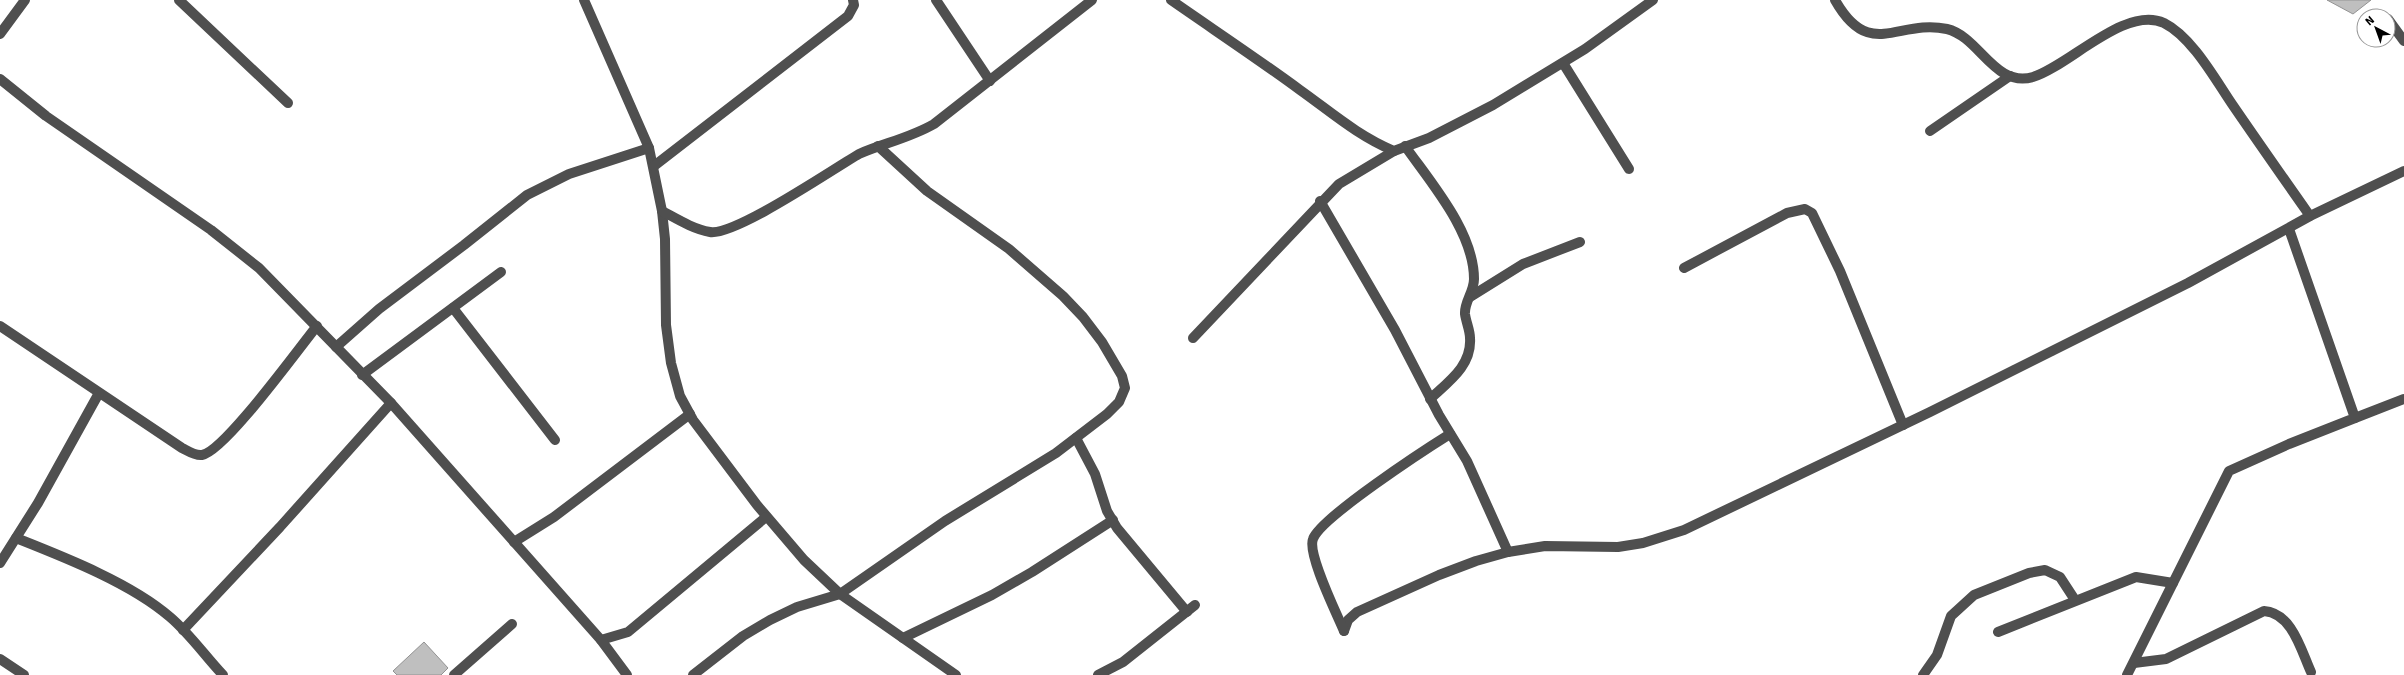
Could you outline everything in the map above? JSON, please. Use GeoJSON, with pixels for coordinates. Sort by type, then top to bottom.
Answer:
{"type":"FeatureCollection","features":[{"type":"Feature","properties":{"kind":"street"},"geometry":{"type":"LineString","coordinates":[[0,34],[25,0]]}},
{"type":"Feature","properties":{"kind":"street"},"geometry":{"type":"LineString","coordinates":[[179,0],[288,103]]}},
{"type":"Feature","properties":{"kind":"street"},"geometry":{"type":"LineString","coordinates":[[584,0],[649,148],[654,166],[662,211],[665,239],[666,325],[671,363],[680,396],[690,414],[713,448],[766,517],[804,560],[840,594],[956,675]]}},
{"type":"Feature","properties":{"kind":"street"},"geometry":{"type":"LineString","coordinates":[[654,166],[848,16],[854,5],[853,0]]}},
{"type":"Feature","properties":{"kind":"street"},"geometry":{"type":"LineString","coordinates":[[936,0],[990,81]]}},
{"type":"Feature","properties":{"kind":"street"},"geometry":{"type":"LineString","coordinates":[[662,211],[694,227],[711,233],[727,230],[751,219],[859,154],[878,146],[897,142],[922,131],[957,108],[1092,0]]}},
{"type":"Feature","properties":{"kind":"street"},"geometry":{"type":"LineString","coordinates":[[1171,0],[1300,90],[1353,130],[1371,142],[1394,151]]}},
{"type":"Feature","properties":{"kind":"street"},"geometry":{"type":"LineString","coordinates":[[1193,338],[1320,201],[1339,184],[1394,151],[1429,138],[1471,116],[1563,63],[1654,0]]}},
{"type":"Feature","properties":{"kind":"street"},"geometry":{"type":"LineString","coordinates":[[1835,0],[1853,24],[1865,32],[1879,35],[1932,28],[1948,30],[1964,38],[1993,65],[2019,80],[2039,74],[2118,28],[2132,22],[2148,20],[2164,23],[2193,48],[2310,216]]}},
{"type":"Feature","properties":{"kind":"street"},"geometry":{"type":"LineString","coordinates":[[2396,30],[2404,41]]}},
{"type":"Feature","properties":{"kind":"street"},"geometry":{"type":"LineString","coordinates":[[1563,63],[1629,169]]}},
{"type":"Feature","properties":{"kind":"street"},"geometry":{"type":"LineString","coordinates":[[1930,131],[2010,76]]}},
{"type":"Feature","properties":{"kind":"street"},"geometry":{"type":"LineString","coordinates":[[0,79],[46,116],[238,251],[289,296],[362,375],[391,403],[601,640],[627,675]]}},
{"type":"Feature","properties":{"kind":"street"},"geometry":{"type":"LineString","coordinates":[[694,675],[743,636],[770,620],[797,607],[840,594],[945,521],[1056,454],[1107,414],[1119,402],[1125,388],[1122,376],[1102,342],[1083,317],[1034,269],[927,191],[878,146]]}},
{"type":"Feature","properties":{"kind":"street"},"geometry":{"type":"LineString","coordinates":[[1405,146],[1447,206],[1465,239],[1473,269],[1474,288],[1465,314],[1470,337],[1470,349],[1466,362],[1430,399]]}},
{"type":"Feature","properties":{"kind":"street"},"geometry":{"type":"LineString","coordinates":[[336,347],[379,308],[527,196],[569,174],[649,148]]}},
{"type":"Feature","properties":{"kind":"street"},"geometry":{"type":"LineString","coordinates":[[1450,434],[1359,498],[1333,518],[1313,539],[1312,549],[1317,566],[1344,631],[1348,620],[1357,612],[1372,604],[1461,567],[1508,552],[1545,546],[1618,547],[1665,538],[1903,425],[2188,284],[2310,216],[2404,171]]}},
{"type":"Feature","properties":{"kind":"street"},"geometry":{"type":"LineString","coordinates":[[1320,201],[1394,330],[1430,399],[1474,475],[1508,552]]}},
{"type":"Feature","properties":{"kind":"street"},"geometry":{"type":"LineString","coordinates":[[1684,268],[1786,213],[1805,209],[1812,213],[1840,270],[1903,425]]}},
{"type":"Feature","properties":{"kind":"street"},"geometry":{"type":"LineString","coordinates":[[2289,229],[2355,418]]}},
{"type":"Feature","properties":{"kind":"street"},"geometry":{"type":"LineString","coordinates":[[1470,297],[1523,264],[1580,242]]}},
{"type":"Feature","properties":{"kind":"street"},"geometry":{"type":"LineString","coordinates":[[362,375],[501,272]]}},
{"type":"Feature","properties":{"kind":"street"},"geometry":{"type":"LineString","coordinates":[[453,308],[555,440]]}},
{"type":"Feature","properties":{"kind":"street"},"geometry":{"type":"LineString","coordinates":[[0,326],[182,448],[202,455],[212,451],[237,426],[317,326]]}},
{"type":"Feature","properties":{"kind":"street"},"geometry":{"type":"LineString","coordinates":[[0,563],[38,503],[99,393]]}},
{"type":"Feature","properties":{"kind":"street"},"geometry":{"type":"LineString","coordinates":[[2127,675],[2229,472],[2282,447],[2404,399]]}},
{"type":"Feature","properties":{"kind":"street"},"geometry":{"type":"LineString","coordinates":[[183,630],[280,527],[391,403]]}},
{"type":"Feature","properties":{"kind":"street"},"geometry":{"type":"LineString","coordinates":[[514,542],[554,518],[690,414]]}},
{"type":"Feature","properties":{"kind":"street"},"geometry":{"type":"LineString","coordinates":[[1076,438],[1095,474],[1113,520],[1136,554],[1191,608],[1123,662],[1098,675]]}},
{"type":"Feature","properties":{"kind":"street"},"geometry":{"type":"LineString","coordinates":[[601,640],[628,632],[766,517]]}},
{"type":"Feature","properties":{"kind":"street"},"geometry":{"type":"LineString","coordinates":[[903,638],[1026,576],[1113,520]]}},
{"type":"Feature","properties":{"kind":"street"},"geometry":{"type":"LineString","coordinates":[[16,538],[51,552],[136,594],[164,612],[183,630],[223,675]]}},
{"type":"Feature","properties":{"kind":"street"},"geometry":{"type":"LineString","coordinates":[[1923,675],[1937,656],[1951,616],[1974,595],[2029,573],[2045,570],[2054,572],[2060,577],[2075,600]]}},
{"type":"Feature","properties":{"kind":"street"},"geometry":{"type":"LineString","coordinates":[[1998,632],[2075,600],[2136,577],[2146,577],[2173,583]]}},
{"type":"Feature","properties":{"kind":"street"},"geometry":{"type":"LineString","coordinates":[[2134,663],[2166,659],[2264,611],[2274,612],[2284,618],[2311,672]]}},
{"type":"Feature","properties":{"kind":"street"},"geometry":{"type":"LineString","coordinates":[[454,675],[512,624]]}},
{"type":"Feature","properties":{"kind":"street"},"geometry":{"type":"LineString","coordinates":[[0,659],[24,675]]}},
{"type":"Feature","properties":{"kind":"building"},"geometry":{"type":"Polygon","coordinates":[[[2327,0],[2371,0],[2361,8],[2356,8],[2356,12],[2353,14],[2327,0]]]}},
{"type":"Feature","properties":{"kind":"building"},"geometry":{"type":"Polygon","coordinates":[[[424,642],[448,668],[441,675],[397,675],[393,671],[424,642]]]}}]}
